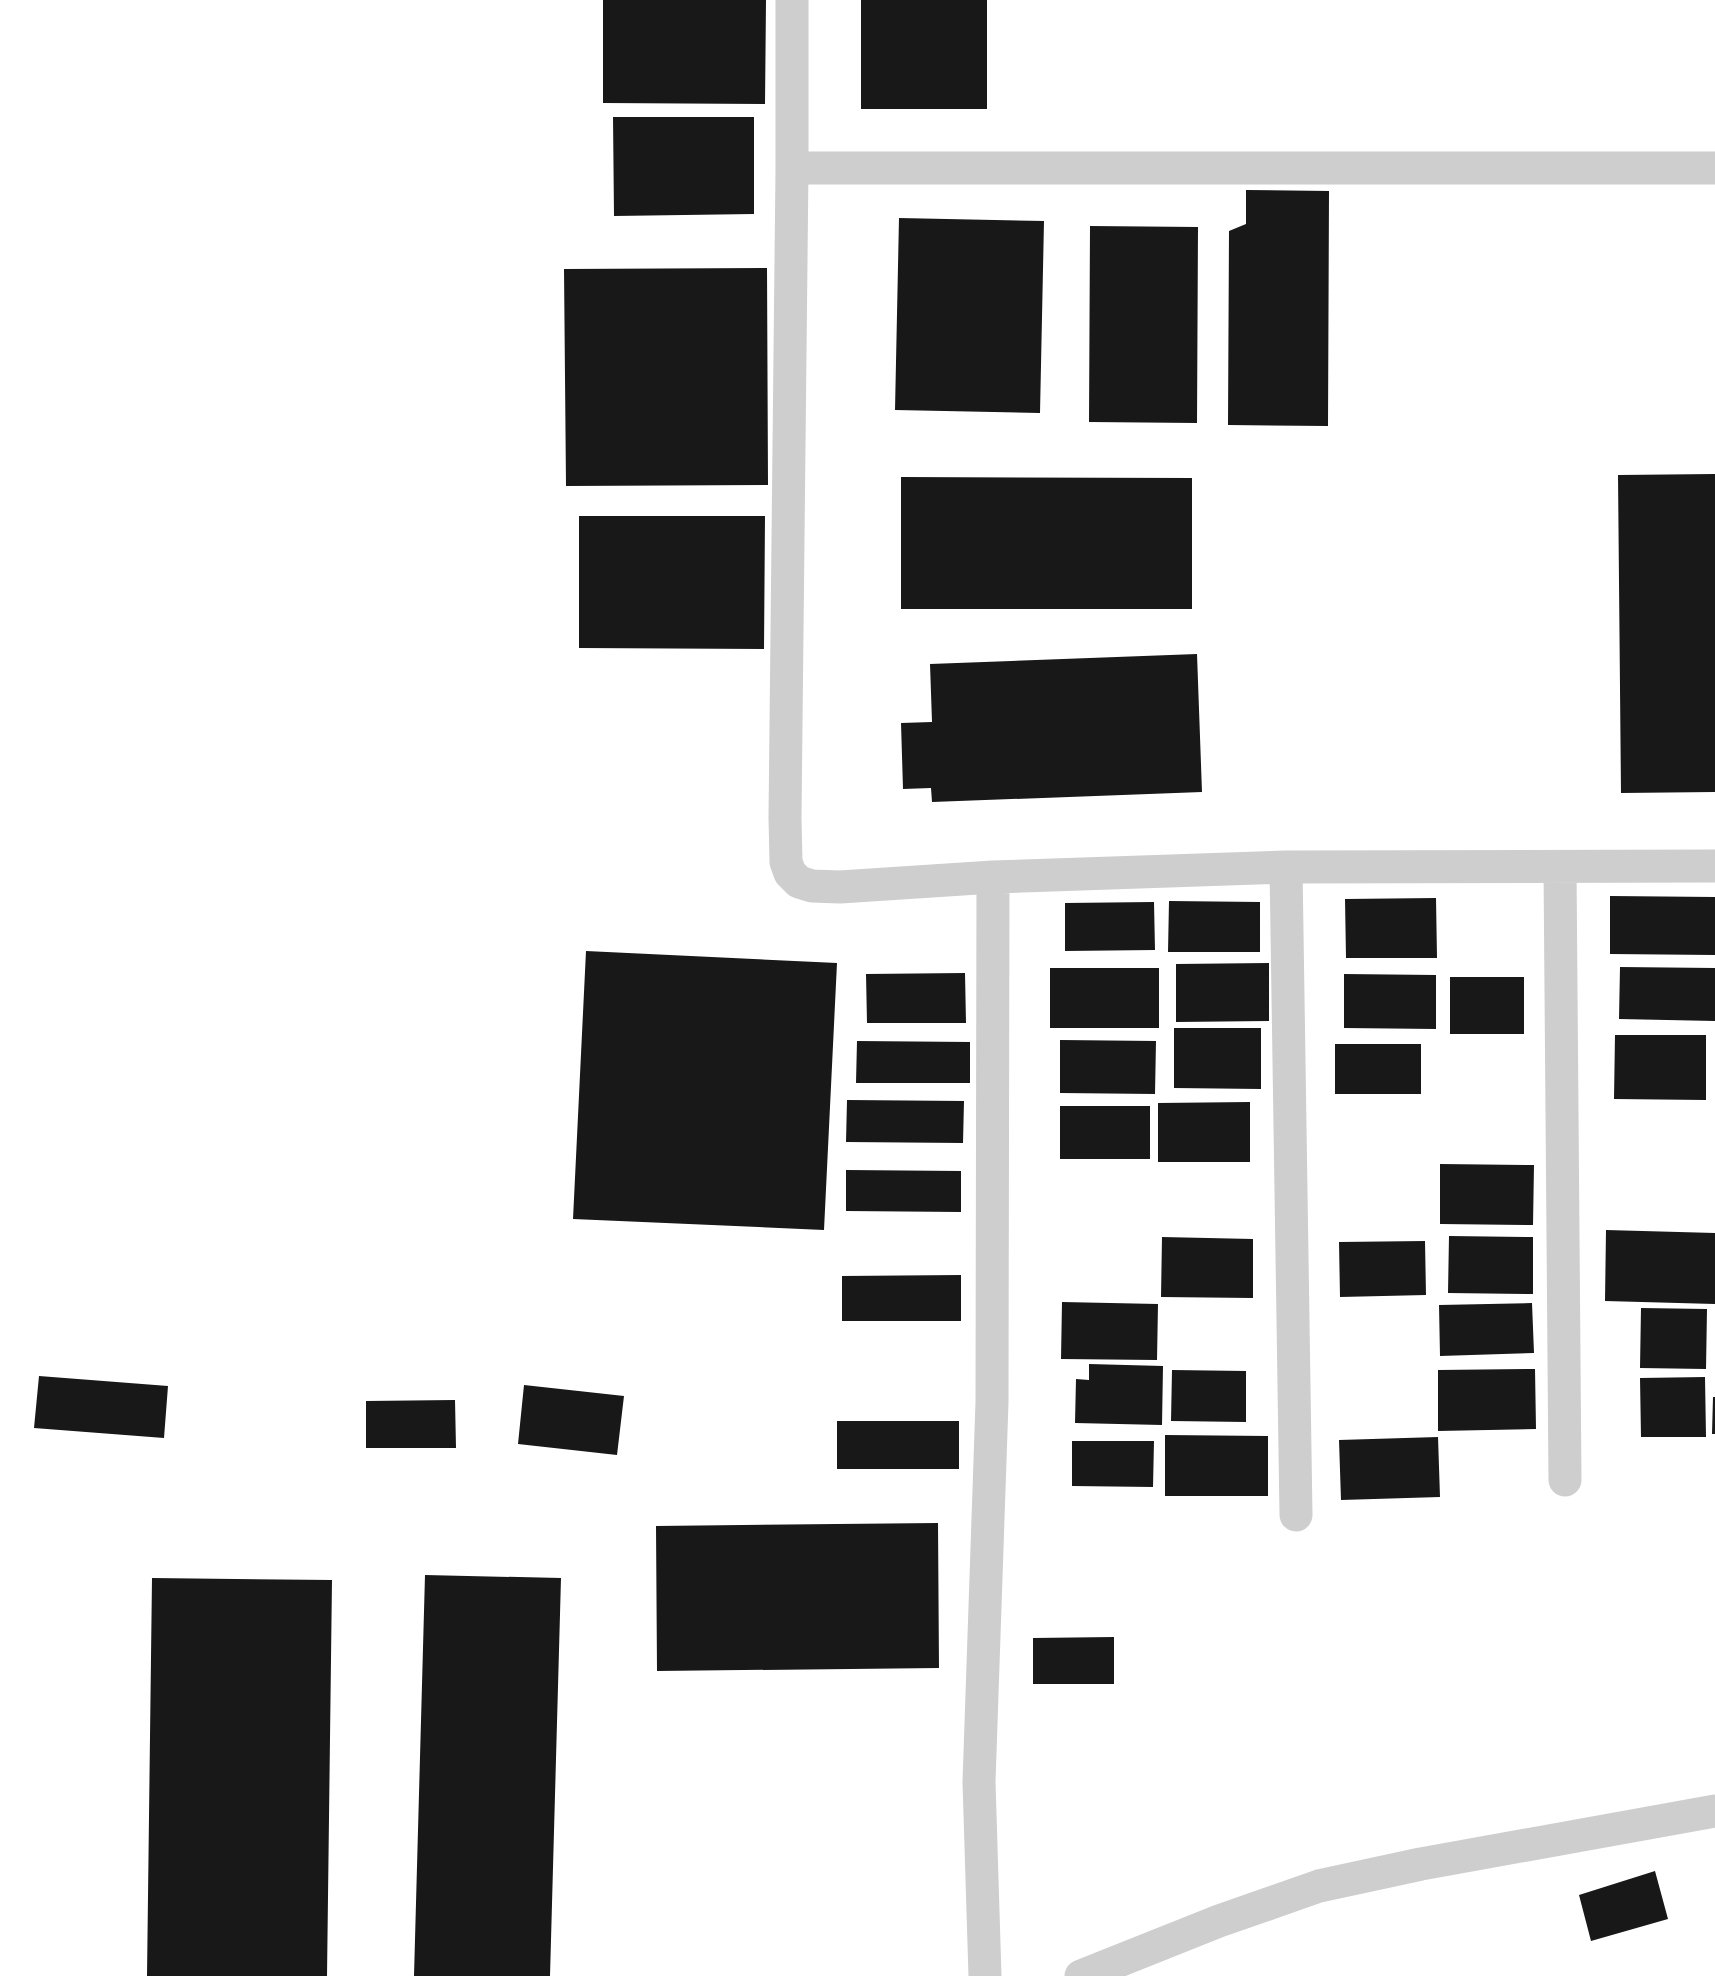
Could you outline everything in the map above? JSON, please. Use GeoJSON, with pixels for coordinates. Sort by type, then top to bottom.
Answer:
{"type":"FeatureCollection","features":[{"type":"Feature","properties":{"kind":"street"},"geometry":{"type":"LineString","coordinates":[[792,0],[784,818],[786,862],[790,873],[799,882],[812,886],[840,887],[993,877],[1286,867],[1715,866]]}},
{"type":"Feature","properties":{"kind":"street"},"geometry":{"type":"LineString","coordinates":[[792,168],[1715,168]]}},
{"type":"Feature","properties":{"kind":"street"},"geometry":{"type":"LineString","coordinates":[[1286,867],[1296,1515]]}},
{"type":"Feature","properties":{"kind":"street"},"geometry":{"type":"LineString","coordinates":[[1560,867],[1565,1480]]}},
{"type":"Feature","properties":{"kind":"street"},"geometry":{"type":"LineString","coordinates":[[986,1976],[979,1782],[992,1402],[993,877]]}},
{"type":"Feature","properties":{"kind":"street"},"geometry":{"type":"LineString","coordinates":[[1081,1976],[1219,1921],[1319,1886],[1421,1864],[1715,1811]]}},
{"type":"Feature","properties":{"kind":"building"},"geometry":{"type":"Polygon","coordinates":[[[603,0],[766,0],[765,104],[603,103],[603,0]]]}},
{"type":"Feature","properties":{"kind":"building"},"geometry":{"type":"Polygon","coordinates":[[[861,0],[987,0],[987,109],[861,109],[861,0]]]}},
{"type":"Feature","properties":{"kind":"building"},"geometry":{"type":"Polygon","coordinates":[[[613,117],[754,117],[754,214],[614,216],[613,117]]]}},
{"type":"Feature","properties":{"kind":"building"},"geometry":{"type":"Polygon","coordinates":[[[1246,190],[1329,191],[1328,426],[1228,425],[1229,231],[1246,224],[1246,190]]]}},
{"type":"Feature","properties":{"kind":"building"},"geometry":{"type":"Polygon","coordinates":[[[899,218],[1044,221],[1040,413],[895,410],[899,218]]]}},
{"type":"Feature","properties":{"kind":"building"},"geometry":{"type":"Polygon","coordinates":[[[1090,226],[1198,227],[1197,423],[1089,422],[1090,226]]]}},
{"type":"Feature","properties":{"kind":"building"},"geometry":{"type":"Polygon","coordinates":[[[767,268],[768,485],[566,486],[564,269],[767,268]]]}},
{"type":"Feature","properties":{"kind":"building"},"geometry":{"type":"Polygon","coordinates":[[[1715,474],[1715,792],[1621,793],[1618,475],[1715,474]]]}},
{"type":"Feature","properties":{"kind":"building"},"geometry":{"type":"Polygon","coordinates":[[[901,477],[1192,478],[1192,609],[901,609],[901,477]]]}},
{"type":"Feature","properties":{"kind":"building"},"geometry":{"type":"Polygon","coordinates":[[[579,516],[765,516],[764,649],[579,648],[579,516]]]}},
{"type":"Feature","properties":{"kind":"building"},"geometry":{"type":"Polygon","coordinates":[[[1197,654],[1202,792],[932,802],[931,788],[903,789],[901,723],[932,722],[930,664],[1197,654]]]}},
{"type":"Feature","properties":{"kind":"building"},"geometry":{"type":"Polygon","coordinates":[[[1610,896],[1715,897],[1715,955],[1610,954],[1610,896]]]}},
{"type":"Feature","properties":{"kind":"building"},"geometry":{"type":"Polygon","coordinates":[[[1436,898],[1437,958],[1346,958],[1345,899],[1436,898]]]}},
{"type":"Feature","properties":{"kind":"building"},"geometry":{"type":"Polygon","coordinates":[[[1169,901],[1260,902],[1260,952],[1168,952],[1169,901]]]}},
{"type":"Feature","properties":{"kind":"building"},"geometry":{"type":"Polygon","coordinates":[[[1154,902],[1155,950],[1065,951],[1065,903],[1154,902]]]}},
{"type":"Feature","properties":{"kind":"building"},"geometry":{"type":"Polygon","coordinates":[[[586,951],[837,963],[824,1230],[573,1219],[586,951]]]}},
{"type":"Feature","properties":{"kind":"building"},"geometry":{"type":"Polygon","coordinates":[[[1269,963],[1269,1021],[1176,1022],[1176,964],[1269,963]]]}},
{"type":"Feature","properties":{"kind":"building"},"geometry":{"type":"Polygon","coordinates":[[[1620,967],[1715,968],[1715,1021],[1619,1019],[1620,967]]]}},
{"type":"Feature","properties":{"kind":"building"},"geometry":{"type":"Polygon","coordinates":[[[1050,968],[1159,968],[1159,1028],[1050,1028],[1050,968]]]}},
{"type":"Feature","properties":{"kind":"building"},"geometry":{"type":"Polygon","coordinates":[[[965,973],[966,1023],[867,1023],[866,974],[965,973]]]}},
{"type":"Feature","properties":{"kind":"building"},"geometry":{"type":"Polygon","coordinates":[[[1344,974],[1436,975],[1436,1029],[1344,1028],[1344,974]]]}},
{"type":"Feature","properties":{"kind":"building"},"geometry":{"type":"Polygon","coordinates":[[[1450,977],[1524,977],[1524,1034],[1450,1034],[1450,977]]]}},
{"type":"Feature","properties":{"kind":"building"},"geometry":{"type":"Polygon","coordinates":[[[1174,1028],[1261,1028],[1261,1089],[1174,1088],[1174,1028]]]}},
{"type":"Feature","properties":{"kind":"building"},"geometry":{"type":"Polygon","coordinates":[[[1615,1035],[1706,1035],[1706,1100],[1614,1099],[1615,1035]]]}},
{"type":"Feature","properties":{"kind":"building"},"geometry":{"type":"Polygon","coordinates":[[[1060,1040],[1156,1041],[1155,1094],[1060,1093],[1060,1040]]]}},
{"type":"Feature","properties":{"kind":"building"},"geometry":{"type":"Polygon","coordinates":[[[857,1041],[970,1042],[970,1083],[856,1083],[857,1041]]]}},
{"type":"Feature","properties":{"kind":"building"},"geometry":{"type":"Polygon","coordinates":[[[1335,1044],[1421,1044],[1421,1094],[1335,1094],[1335,1044]]]}},
{"type":"Feature","properties":{"kind":"building"},"geometry":{"type":"Polygon","coordinates":[[[847,1100],[964,1101],[963,1143],[846,1142],[847,1100]]]}},
{"type":"Feature","properties":{"kind":"building"},"geometry":{"type":"Polygon","coordinates":[[[1250,1102],[1250,1162],[1158,1162],[1158,1103],[1250,1102]]]}},
{"type":"Feature","properties":{"kind":"building"},"geometry":{"type":"Polygon","coordinates":[[[1060,1106],[1150,1106],[1150,1159],[1060,1159],[1060,1106]]]}},
{"type":"Feature","properties":{"kind":"building"},"geometry":{"type":"Polygon","coordinates":[[[1440,1164],[1534,1165],[1533,1225],[1440,1224],[1440,1164]]]}},
{"type":"Feature","properties":{"kind":"building"},"geometry":{"type":"Polygon","coordinates":[[[846,1170],[961,1171],[961,1212],[846,1211],[846,1170]]]}},
{"type":"Feature","properties":{"kind":"building"},"geometry":{"type":"Polygon","coordinates":[[[1606,1230],[1715,1233],[1715,1304],[1605,1301],[1606,1230]]]}},
{"type":"Feature","properties":{"kind":"building"},"geometry":{"type":"Polygon","coordinates":[[[1449,1236],[1533,1237],[1533,1294],[1448,1293],[1449,1236]]]}},
{"type":"Feature","properties":{"kind":"building"},"geometry":{"type":"Polygon","coordinates":[[[1162,1237],[1253,1239],[1253,1298],[1161,1297],[1162,1237]]]}},
{"type":"Feature","properties":{"kind":"building"},"geometry":{"type":"Polygon","coordinates":[[[1425,1241],[1426,1295],[1340,1297],[1339,1242],[1425,1241]]]}},
{"type":"Feature","properties":{"kind":"building"},"geometry":{"type":"Polygon","coordinates":[[[961,1275],[961,1321],[842,1321],[842,1276],[961,1275]]]}},
{"type":"Feature","properties":{"kind":"building"},"geometry":{"type":"Polygon","coordinates":[[[1062,1302],[1158,1304],[1157,1360],[1061,1359],[1062,1302]]]}},
{"type":"Feature","properties":{"kind":"building"},"geometry":{"type":"Polygon","coordinates":[[[1532,1303],[1534,1353],[1440,1356],[1439,1305],[1532,1303]]]}},
{"type":"Feature","properties":{"kind":"building"},"geometry":{"type":"Polygon","coordinates":[[[1641,1308],[1707,1309],[1706,1369],[1640,1368],[1641,1308]]]}},
{"type":"Feature","properties":{"kind":"building"},"geometry":{"type":"Polygon","coordinates":[[[1089,1364],[1163,1366],[1162,1425],[1075,1423],[1076,1379],[1089,1380],[1089,1364]]]}},
{"type":"Feature","properties":{"kind":"building"},"geometry":{"type":"Polygon","coordinates":[[[1535,1369],[1536,1429],[1438,1431],[1438,1370],[1535,1369]]]}},
{"type":"Feature","properties":{"kind":"building"},"geometry":{"type":"Polygon","coordinates":[[[1172,1370],[1246,1371],[1246,1422],[1171,1421],[1172,1370]]]}},
{"type":"Feature","properties":{"kind":"building"},"geometry":{"type":"Polygon","coordinates":[[[39,1376],[168,1386],[164,1438],[34,1428],[39,1376]]]}},
{"type":"Feature","properties":{"kind":"building"},"geometry":{"type":"Polygon","coordinates":[[[1705,1377],[1706,1437],[1641,1437],[1640,1378],[1705,1377]]]}},
{"type":"Feature","properties":{"kind":"building"},"geometry":{"type":"Polygon","coordinates":[[[524,1385],[624,1396],[617,1455],[518,1444],[524,1385]]]}},
{"type":"Feature","properties":{"kind":"building"},"geometry":{"type":"Polygon","coordinates":[[[1713,1397],[1715,1397],[1715,1434],[1712,1434],[1713,1397]]]}},
{"type":"Feature","properties":{"kind":"building"},"geometry":{"type":"Polygon","coordinates":[[[455,1400],[456,1448],[366,1448],[366,1401],[455,1400]]]}},
{"type":"Feature","properties":{"kind":"building"},"geometry":{"type":"Polygon","coordinates":[[[837,1421],[959,1421],[959,1469],[837,1469],[837,1421]]]}},
{"type":"Feature","properties":{"kind":"building"},"geometry":{"type":"Polygon","coordinates":[[[1165,1435],[1268,1436],[1268,1496],[1165,1496],[1165,1435]]]}},
{"type":"Feature","properties":{"kind":"building"},"geometry":{"type":"Polygon","coordinates":[[[1438,1437],[1440,1497],[1341,1500],[1339,1440],[1438,1437]]]}},
{"type":"Feature","properties":{"kind":"building"},"geometry":{"type":"Polygon","coordinates":[[[1072,1441],[1154,1441],[1153,1487],[1072,1486],[1072,1441]]]}},
{"type":"Feature","properties":{"kind":"building"},"geometry":{"type":"Polygon","coordinates":[[[938,1523],[939,1668],[657,1671],[656,1526],[938,1523]]]}},
{"type":"Feature","properties":{"kind":"building"},"geometry":{"type":"Polygon","coordinates":[[[425,1575],[561,1578],[550,1976],[414,1976],[425,1575]]]}},
{"type":"Feature","properties":{"kind":"building"},"geometry":{"type":"Polygon","coordinates":[[[152,1578],[332,1580],[327,1976],[147,1976],[152,1578]]]}},
{"type":"Feature","properties":{"kind":"building"},"geometry":{"type":"Polygon","coordinates":[[[1114,1637],[1114,1684],[1033,1684],[1033,1638],[1114,1637]]]}},
{"type":"Feature","properties":{"kind":"building"},"geometry":{"type":"Polygon","coordinates":[[[1655,1871],[1668,1919],[1591,1941],[1579,1895],[1655,1871]]]}}]}
